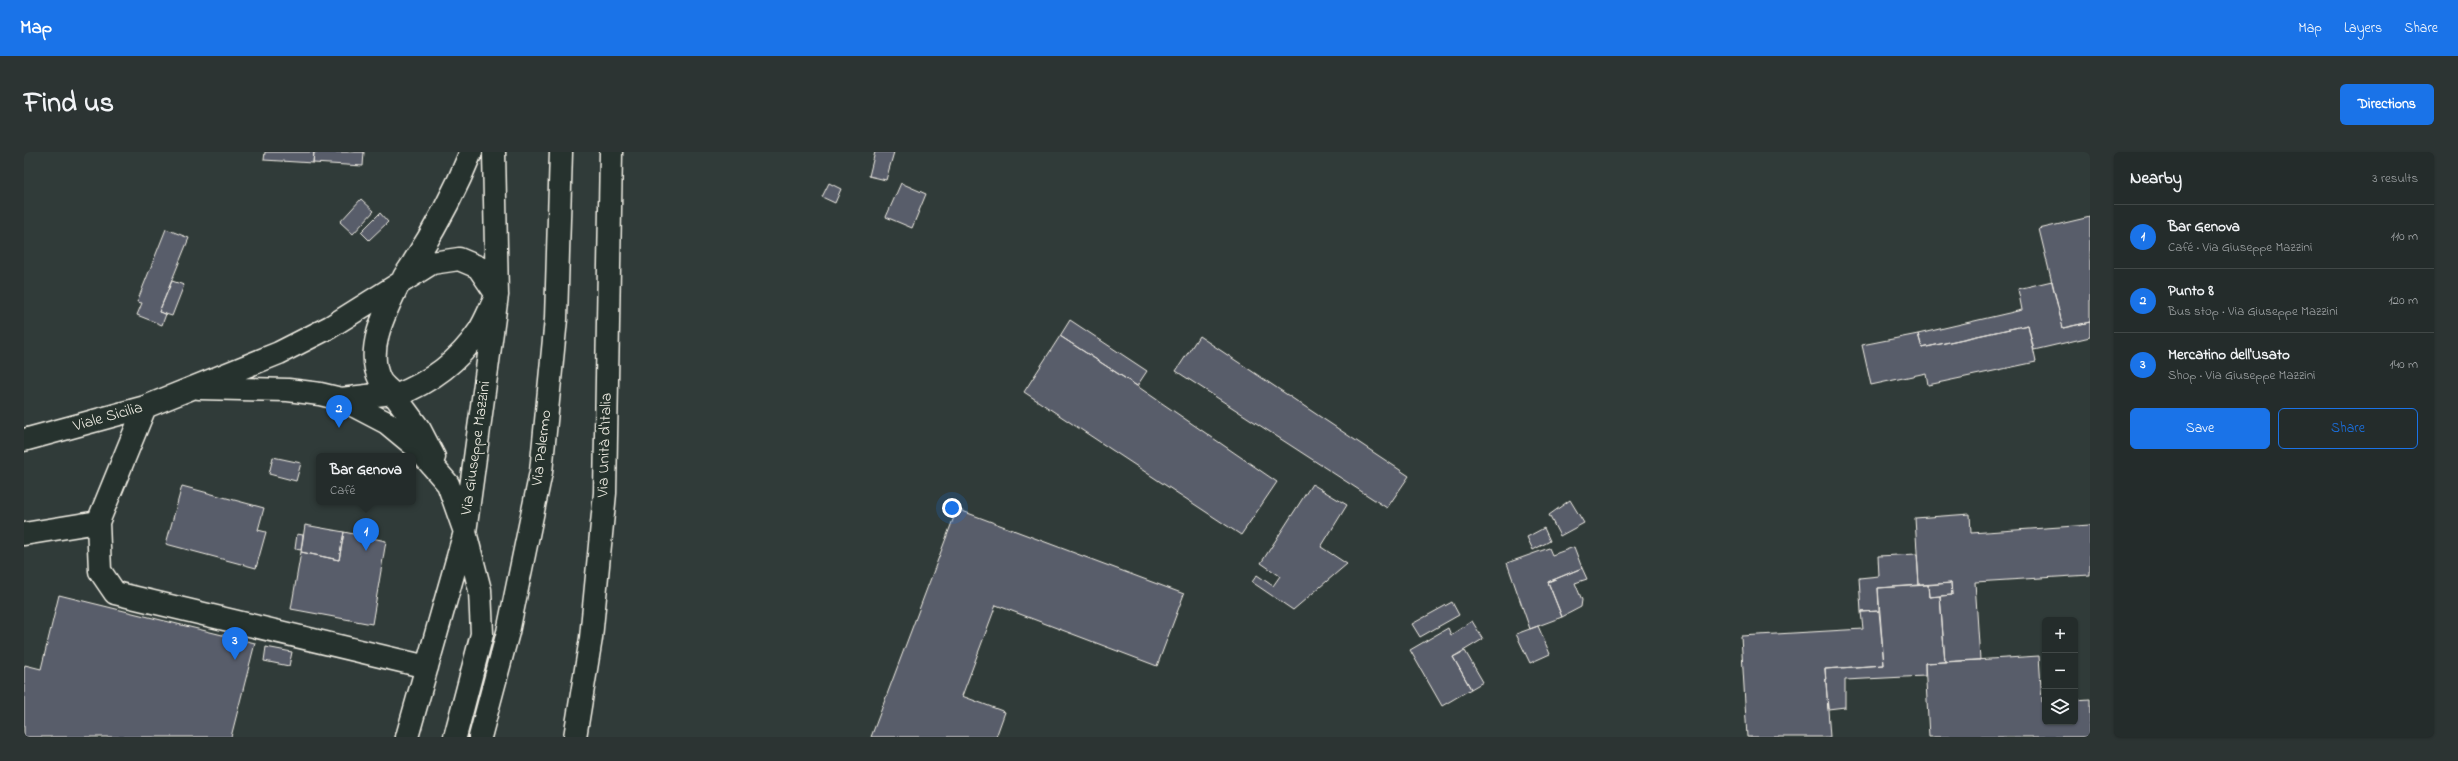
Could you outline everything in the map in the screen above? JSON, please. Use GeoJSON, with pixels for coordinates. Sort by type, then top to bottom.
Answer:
{"type":"FeatureCollection","features":[{"type":"Feature","properties":{"kind":"street"},"geometry":{"type":"LineString","coordinates":[[394,394],[381,381],[375,364],[374,353],[383,316],[399,284],[434,232],[457,187],[471,152]]}},
{"type":"Feature","properties":{"kind":"street","name":"Via Giuseppe Mazzini"},"geometry":{"type":"LineString","coordinates":[[407,737],[465,532],[497,295],[494,152]]}},
{"type":"Feature","properties":{"kind":"street","name":"Via Palermo"},"geometry":{"type":"LineString","coordinates":[[480,737],[508,632],[541,472],[556,319],[561,152]]}},
{"type":"Feature","properties":{"kind":"street","name":"Via Unità d'Italia"},"geometry":{"type":"LineString","coordinates":[[575,737],[591,638],[605,493],[611,152]]}},
{"type":"Feature","properties":{"kind":"street"},"geometry":{"type":"LineString","coordinates":[[341,400],[394,394],[414,389],[449,365],[479,331],[497,295],[478,267],[459,260],[432,263],[399,284]]}},
{"type":"Feature","properties":{"kind":"street","name":"Viale Sicilia"},"geometry":{"type":"LineString","coordinates":[[24,440],[145,407],[280,353],[330,327],[399,284]]}},
{"type":"Feature","properties":{"kind":"street"},"geometry":{"type":"LineString","coordinates":[[190,388],[288,390],[320,394],[341,400],[387,423],[416,446],[448,484],[465,532],[480,590],[482,634],[455,737]]}},
{"type":"Feature","properties":{"kind":"street","name":"Via Giuseppe Mazzini"},"geometry":{"type":"LineString","coordinates":[[394,394],[420,430],[448,484]]}},
{"type":"Feature","properties":{"kind":"street"},"geometry":{"type":"LineString","coordinates":[[145,407],[98,522],[100,571],[115,593],[427,667]]}},
{"type":"Feature","properties":{"kind":"street"},"geometry":{"type":"LineString","coordinates":[[24,534],[98,522]]}},
{"type":"Feature","properties":{"kind":"building"},"geometry":{"type":"Polygon","coordinates":[[[265,152],[314,152],[313,163],[264,160],[265,152]]]}},
{"type":"Feature","properties":{"kind":"building"},"geometry":{"type":"Polygon","coordinates":[[[314,152],[364,152],[363,166],[313,163],[314,152]]]}},
{"type":"Feature","properties":{"kind":"building"},"geometry":{"type":"Polygon","coordinates":[[[875,152],[894,152],[886,180],[869,176],[875,152]]]}},
{"type":"Feature","properties":{"kind":"building"},"geometry":{"type":"Polygon","coordinates":[[[829,183],[841,189],[835,203],[822,197],[829,183]]]}},
{"type":"Feature","properties":{"kind":"building"},"geometry":{"type":"Polygon","coordinates":[[[901,183],[926,194],[912,228],[886,217],[901,183]]]}},
{"type":"Feature","properties":{"kind":"building"},"geometry":{"type":"Polygon","coordinates":[[[361,199],[374,211],[353,234],[340,222],[361,199]]]}},
{"type":"Feature","properties":{"kind":"building"},"geometry":{"type":"Polygon","coordinates":[[[380,213],[388,222],[369,240],[361,232],[380,213]]]}},
{"type":"Feature","properties":{"kind":"building"},"geometry":{"type":"Polygon","coordinates":[[[2090,217],[2090,322],[2063,328],[2039,229],[2090,217]]]}},
{"type":"Feature","properties":{"kind":"building"},"geometry":{"type":"Polygon","coordinates":[[[166,229],[189,238],[159,312],[166,314],[162,325],[137,315],[142,303],[137,302],[166,229]]]}},
{"type":"Feature","properties":{"kind":"building"},"geometry":{"type":"Polygon","coordinates":[[[172,281],[184,285],[172,316],[159,312],[172,281]]]}},
{"type":"Feature","properties":{"kind":"building"},"geometry":{"type":"Polygon","coordinates":[[[2052,281],[2063,328],[2090,322],[2090,337],[2034,350],[2028,325],[1922,348],[1918,334],[2022,310],[2018,289],[2052,281]]]}},
{"type":"Feature","properties":{"kind":"building"},"geometry":{"type":"Polygon","coordinates":[[[1070,320],[1147,371],[1137,386],[1060,336],[1070,320]]]}},
{"type":"Feature","properties":{"kind":"building"},"geometry":{"type":"Polygon","coordinates":[[[2028,325],[2036,362],[1928,385],[1926,373],[1871,385],[1862,345],[1918,334],[1922,348],[2028,325]]]}},
{"type":"Feature","properties":{"kind":"building"},"geometry":{"type":"Polygon","coordinates":[[[1060,336],[1137,386],[1277,482],[1241,535],[1024,392],[1060,336]]]}},
{"type":"Feature","properties":{"kind":"building"},"geometry":{"type":"Polygon","coordinates":[[[1199,336],[1409,476],[1387,508],[1176,371],[1199,336]]]}},
{"type":"Feature","properties":{"kind":"building"},"geometry":{"type":"Polygon","coordinates":[[[273,457],[301,463],[296,481],[269,474],[273,457]]]}},
{"type":"Feature","properties":{"kind":"building"},"geometry":{"type":"Polygon","coordinates":[[[1312,484],[1347,505],[1321,547],[1347,564],[1293,610],[1252,582],[1257,575],[1273,586],[1280,576],[1261,563],[1312,484]]]}},
{"type":"Feature","properties":{"kind":"building"},"geometry":{"type":"Polygon","coordinates":[[[182,486],[264,508],[258,530],[266,532],[256,568],[166,544],[182,486]]]}},
{"type":"Feature","properties":{"kind":"building"},"geometry":{"type":"Polygon","coordinates":[[[1570,500],[1584,523],[1560,536],[1549,515],[1570,500]]]}},
{"type":"Feature","properties":{"kind":"building"},"geometry":{"type":"Polygon","coordinates":[[[957,509],[1184,594],[1157,666],[996,605],[962,696],[1005,712],[996,737],[871,737],[957,509]]]}},
{"type":"Feature","properties":{"kind":"building"},"geometry":{"type":"Polygon","coordinates":[[[1970,514],[1971,533],[2090,525],[2090,575],[1975,582],[1980,660],[1945,662],[1940,596],[1952,595],[1951,583],[1919,585],[1915,518],[1970,514]]]}},
{"type":"Feature","properties":{"kind":"building"},"geometry":{"type":"Polygon","coordinates":[[[305,525],[344,532],[339,560],[301,552],[305,525]]]}},
{"type":"Feature","properties":{"kind":"building"},"geometry":{"type":"Polygon","coordinates":[[[1544,528],[1550,541],[1533,550],[1527,537],[1544,528]]]}},
{"type":"Feature","properties":{"kind":"building"},"geometry":{"type":"Polygon","coordinates":[[[344,532],[386,541],[372,624],[291,609],[301,552],[339,560],[344,532]]]}},
{"type":"Feature","properties":{"kind":"building"},"geometry":{"type":"Polygon","coordinates":[[[297,534],[303,535],[301,550],[295,549],[297,534]]]}},
{"type":"Feature","properties":{"kind":"building"},"geometry":{"type":"Polygon","coordinates":[[[1574,547],[1582,568],[1548,582],[1562,617],[1530,629],[1507,563],[1549,548],[1552,555],[1574,547]]]}},
{"type":"Feature","properties":{"kind":"building"},"geometry":{"type":"Polygon","coordinates":[[[1917,554],[1919,585],[1878,588],[1879,611],[1861,612],[1859,578],[1879,576],[1878,556],[1917,554]]]}},
{"type":"Feature","properties":{"kind":"building"},"geometry":{"type":"Polygon","coordinates":[[[1582,568],[1587,579],[1575,583],[1582,600],[1581,607],[1562,617],[1548,582],[1582,568]]]}},
{"type":"Feature","properties":{"kind":"building"},"geometry":{"type":"Polygon","coordinates":[[[1951,583],[1952,595],[1929,597],[1928,585],[1951,583]]]}},
{"type":"Feature","properties":{"kind":"building"},"geometry":{"type":"Polygon","coordinates":[[[1928,585],[1929,597],[1940,596],[1945,662],[1925,663],[1925,676],[1845,680],[1845,707],[1828,709],[1825,669],[1884,665],[1878,588],[1928,585]]]}},
{"type":"Feature","properties":{"kind":"building"},"geometry":{"type":"Polygon","coordinates":[[[59,595],[255,643],[231,737],[24,737],[24,669],[25,665],[41,669],[59,595]]]}},
{"type":"Feature","properties":{"kind":"building"},"geometry":{"type":"Polygon","coordinates":[[[1452,602],[1459,615],[1420,637],[1412,624],[1452,602]]]}},
{"type":"Feature","properties":{"kind":"building"},"geometry":{"type":"Polygon","coordinates":[[[1879,611],[1884,665],[1825,669],[1830,737],[1747,737],[1741,636],[1863,629],[1861,612],[1879,611]]]}},
{"type":"Feature","properties":{"kind":"building"},"geometry":{"type":"Polygon","coordinates":[[[1472,621],[1483,639],[1453,657],[1471,689],[1442,706],[1410,650],[1448,628],[1451,635],[1472,621]]]}},
{"type":"Feature","properties":{"kind":"building"},"geometry":{"type":"Polygon","coordinates":[[[1538,626],[1550,654],[1530,663],[1516,634],[1538,626]]]}},
{"type":"Feature","properties":{"kind":"building"},"geometry":{"type":"Polygon","coordinates":[[[266,647],[292,652],[289,666],[264,661],[266,647]]]}},
{"type":"Feature","properties":{"kind":"building"},"geometry":{"type":"Polygon","coordinates":[[[1465,651],[1483,682],[1471,689],[1453,657],[1465,651]]]}},
{"type":"Feature","properties":{"kind":"building"},"geometry":{"type":"Polygon","coordinates":[[[2039,656],[2042,725],[2078,725],[2078,700],[2090,699],[2090,737],[1929,737],[1925,663],[2039,656]]]}},
{"type":"Feature","properties":{"kind":"place","name":"Punto 8"},"geometry":{"type":"Point","coordinates":[339,428]}},
{"type":"Feature","properties":{"kind":"place","name":"Bar Genova"},"geometry":{"type":"Point","coordinates":[366,551]}},
{"type":"Feature","properties":{"kind":"place","name":"Mercatino dell'Usato"},"geometry":{"type":"Point","coordinates":[235,660]}}]}
